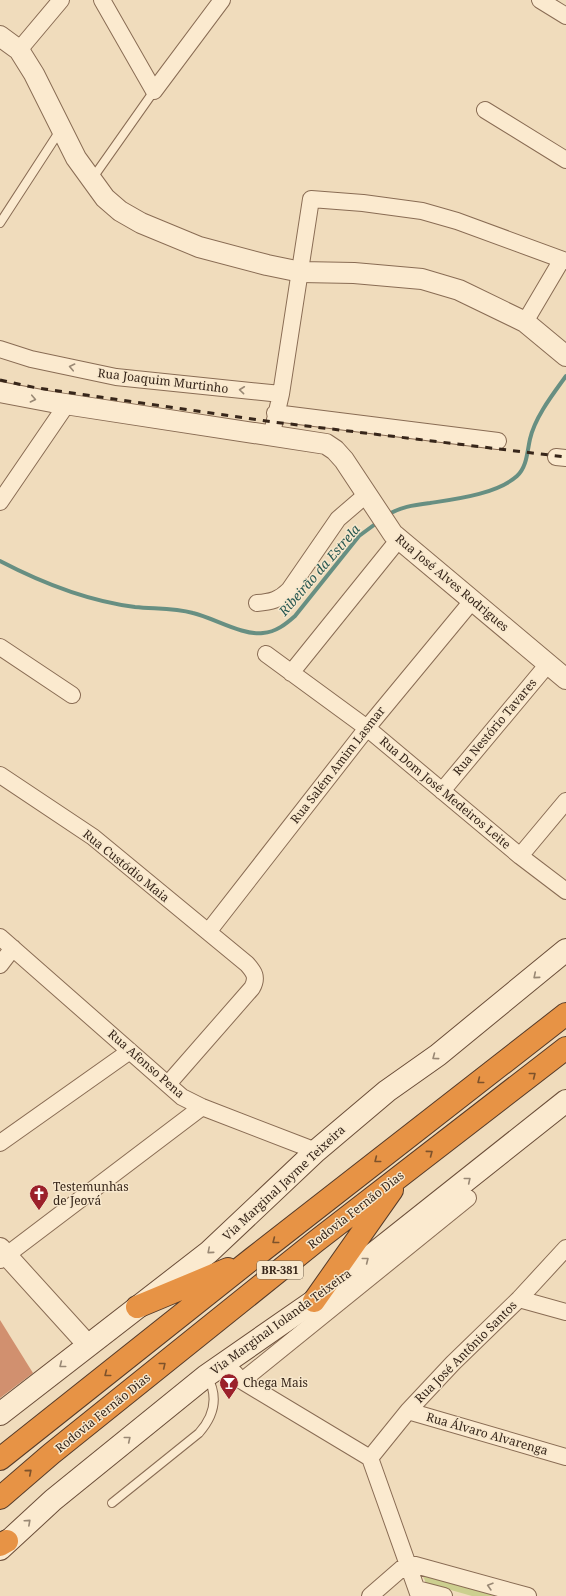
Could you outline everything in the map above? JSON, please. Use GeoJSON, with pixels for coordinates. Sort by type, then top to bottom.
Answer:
{"type":"FeatureCollection","features":[{"type":"Feature","properties":{"kind":"highway","name":"BR-381"},"geometry":{"type":"LineString","coordinates":[[0,1459],[563,1015]]}},
{"type":"Feature","properties":{"kind":"highway","name":"Rodovia Fernão Dias"},"geometry":{"type":"LineString","coordinates":[[0,1498],[87,1425],[315,1242],[566,1048]]}},
{"type":"Feature","properties":{"kind":"highway"},"geometry":{"type":"LineString","coordinates":[[314,1301],[405,1172]]}},
{"type":"Feature","properties":{"kind":"highway"},"geometry":{"type":"LineString","coordinates":[[137,1307],[253,1258]]}},
{"type":"Feature","properties":{"kind":"main road","name":"Via Marginal Jayme Teixeira"},"geometry":{"type":"LineString","coordinates":[[0,1414],[209,1252],[316,1151],[387,1091],[438,1055],[566,950]]}},
{"type":"Feature","properties":{"kind":"main road","name":"Via Marginal Iolanda Teixeira"},"geometry":{"type":"LineString","coordinates":[[2,1545],[53,1500],[206,1376],[314,1301],[566,1101]]}},
{"type":"Feature","properties":{"kind":"street"},"geometry":{"type":"LineString","coordinates":[[19,50],[61,0]]}},
{"type":"Feature","properties":{"kind":"street"},"geometry":{"type":"LineString","coordinates":[[102,0],[154,91],[222,0]]}},
{"type":"Feature","properties":{"kind":"street"},"geometry":{"type":"LineString","coordinates":[[540,0],[566,16]]}},
{"type":"Feature","properties":{"kind":"street"},"geometry":{"type":"LineString","coordinates":[[0,36],[19,50],[34,74],[76,158],[105,198],[120,211],[141,223],[199,247],[267,265],[301,272],[354,273],[422,279],[459,290],[525,322],[562,353]]}},
{"type":"Feature","properties":{"kind":"street"},"geometry":{"type":"LineString","coordinates":[[485,110],[566,160]]}},
{"type":"Feature","properties":{"kind":"street"},"geometry":{"type":"LineString","coordinates":[[0,392],[271,437],[275,413],[281,394],[301,272],[311,199],[363,203],[422,211],[457,221],[563,261],[525,322]]}},
{"type":"Feature","properties":{"kind":"street","name":"Rua Joaquim Murtinho"},"geometry":{"type":"LineString","coordinates":[[0,349],[31,359],[116,377],[281,394]]}},
{"type":"Feature","properties":{"kind":"street"},"geometry":{"type":"LineString","coordinates":[[0,502],[67,404]]}},
{"type":"Feature","properties":{"kind":"street"},"geometry":{"type":"LineString","coordinates":[[275,413],[498,441]]}},
{"type":"Feature","properties":{"kind":"street","name":"Rua José Alves Rodrigues"},"geometry":{"type":"LineString","coordinates":[[271,437],[315,441],[326,444],[335,450],[344,460],[396,536],[566,679]]}},
{"type":"Feature","properties":{"kind":"street"},"geometry":{"type":"LineString","coordinates":[[257,603],[280,599],[289,590],[338,519],[372,500]]}},
{"type":"Feature","properties":{"kind":"street"},"geometry":{"type":"LineString","coordinates":[[291,673],[396,536]]}},
{"type":"Feature","properties":{"kind":"street","name":"Rua Salém Amim Lasmar"},"geometry":{"type":"LineString","coordinates":[[208,932],[367,728],[472,601]]}},
{"type":"Feature","properties":{"kind":"street"},"geometry":{"type":"LineString","coordinates":[[0,647],[72,695]]}},
{"type":"Feature","properties":{"kind":"street","name":"Rua Dom José Medeiros Leite"},"geometry":{"type":"LineString","coordinates":[[266,654],[367,728],[520,856],[566,891]]}},
{"type":"Feature","properties":{"kind":"street","name":"Rua Nestório Tavares"},"geometry":{"type":"LineString","coordinates":[[442,791],[548,664]]}},
{"type":"Feature","properties":{"kind":"street","name":"Rua Custódio Maia"},"geometry":{"type":"LineString","coordinates":[[0,775],[93,837],[247,964],[255,974],[255,981],[252,988],[168,1084]]}},
{"type":"Feature","properties":{"kind":"street"},"geometry":{"type":"LineString","coordinates":[[520,856],[566,801]]}},
{"type":"Feature","properties":{"kind":"street","name":"Rua Afonso Pena"},"geometry":{"type":"LineString","coordinates":[[0,937],[182,1097],[202,1107],[316,1151]]}},
{"type":"Feature","properties":{"kind":"street"},"geometry":{"type":"LineString","coordinates":[[0,965],[13,948]]}},
{"type":"Feature","properties":{"kind":"street"},"geometry":{"type":"LineString","coordinates":[[0,1143],[130,1051]]}},
{"type":"Feature","properties":{"kind":"street"},"geometry":{"type":"LineString","coordinates":[[88,1345],[2,1255],[202,1107]]}},
{"type":"Feature","properties":{"kind":"street"},"geometry":{"type":"LineString","coordinates":[[242,1381],[468,1198]]}},
{"type":"Feature","properties":{"kind":"street","name":"Rua José Antônio Santos"},"geometry":{"type":"LineString","coordinates":[[370,1458],[408,1411],[453,1363],[519,1299],[566,1248]]}},
{"type":"Feature","properties":{"kind":"street"},"geometry":{"type":"LineString","coordinates":[[519,1299],[566,1312]]}},
{"type":"Feature","properties":{"kind":"street"},"geometry":{"type":"LineString","coordinates":[[225,1363],[242,1381],[370,1458],[418,1592],[444,1596]]}},
{"type":"Feature","properties":{"kind":"street","name":"Rua Álvaro Alvarenga"},"geometry":{"type":"LineString","coordinates":[[408,1411],[566,1457]]}},
{"type":"Feature","properties":{"kind":"street"},"geometry":{"type":"LineString","coordinates":[[370,1596],[408,1563]]}},
{"type":"Feature","properties":{"kind":"street"},"geometry":{"type":"LineString","coordinates":[[408,1563],[528,1596]]}},
{"type":"Feature","properties":{"kind":"lane"},"geometry":{"type":"LineString","coordinates":[[92,180],[154,91]]}},
{"type":"Feature","properties":{"kind":"lane"},"geometry":{"type":"LineString","coordinates":[[0,223],[61,128]]}},
{"type":"Feature","properties":{"kind":"lane"},"geometry":{"type":"LineString","coordinates":[[112,1503],[199,1433],[208,1423],[212,1413],[214,1392],[206,1376]]}},
{"type":"Feature","properties":{"kind":"green space"},"geometry":{"type":"Polygon","coordinates":[[[422,1574],[505,1596],[472,1596],[426,1583],[422,1574]]]}},
{"type":"Feature","properties":{"kind":"building"},"geometry":{"type":"Polygon","coordinates":[[[0,1320],[33,1373],[0,1398],[0,1320]]]}},
{"type":"Feature","properties":{"kind":"waterway","name":"Ribeirão da Estrela"},"geometry":{"type":"LineString","coordinates":[[386,516],[396,510],[407,507],[476,495],[499,487],[517,476],[525,464],[532,431],[536,422],[545,406],[566,376]]}},
{"type":"Feature","properties":{"kind":"waterway","name":"Ribeirão da Estrela"},"geometry":{"type":"LineString","coordinates":[[0,561],[32,577],[83,596],[135,607],[186,611],[247,632],[263,633],[284,625],[295,616],[359,536],[378,522]]}},
{"type":"Feature","properties":{"kind":"railway"},"geometry":{"type":"LineString","coordinates":[[0,380],[37,388],[273,422],[566,457]]}},
{"type":"Feature","properties":{"kind":"place","name":"Testemunhas de Jeová"},"geometry":{"type":"Point","coordinates":[39,1211]}},
{"type":"Feature","properties":{"kind":"place","name":"Chega Mais"},"geometry":{"type":"Point","coordinates":[229,1400]}}]}
